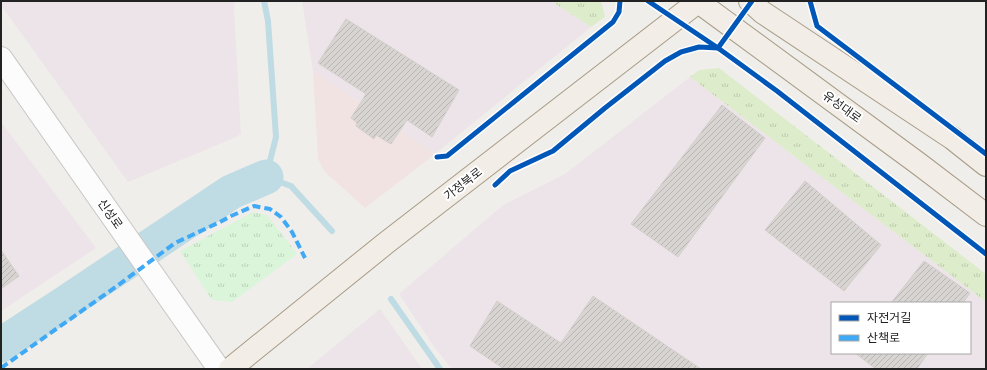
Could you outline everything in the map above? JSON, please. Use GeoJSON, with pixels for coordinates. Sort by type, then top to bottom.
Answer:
{"type":"FeatureCollection","features":[{"type":"Feature","properties":{"kind":"main road","name":"유성대로"},"geometry":{"type":"LineString","coordinates":[[698,1],[986,215]]}},
{"type":"Feature","properties":{"kind":"main road","name":"가정북로"},"geometry":{"type":"LineString","coordinates":[[230,369],[386,244],[698,1]]}},
{"type":"Feature","properties":{"kind":"main road"},"geometry":{"type":"LineString","coordinates":[[750,1],[762,12],[952,138],[986,165]]}},
{"type":"Feature","properties":{"kind":"street","name":"신성로"},"geometry":{"type":"LineString","coordinates":[[1,58],[219,369]]}},
{"type":"Feature","properties":{"kind":"shaded area"},"geometry":{"type":"Polygon","coordinates":[[[1,1],[235,1],[234,10],[241,134],[128,182],[1,5],[1,1]]]}},
{"type":"Feature","properties":{"kind":"shaded area"},"geometry":{"type":"Polygon","coordinates":[[[302,1],[551,1],[591,27],[435,154],[313,71],[302,1]]]}},
{"type":"Feature","properties":{"kind":"shaded area"},"geometry":{"type":"Polygon","coordinates":[[[313,71],[435,154],[365,208],[324,171],[318,159],[313,71]]]}},
{"type":"Feature","properties":{"kind":"shaded area"},"geometry":{"type":"Polygon","coordinates":[[[690,77],[986,302],[986,369],[452,369],[435,348],[399,294],[503,205],[565,174],[690,77]]]}},
{"type":"Feature","properties":{"kind":"shaded area"},"geometry":{"type":"Polygon","coordinates":[[[1,122],[96,248],[1,311],[1,122]]]}},
{"type":"Feature","properties":{"kind":"shaded area"},"geometry":{"type":"Polygon","coordinates":[[[380,309],[422,369],[307,369],[380,309]]]}},
{"type":"Feature","properties":{"kind":"green space"},"geometry":{"type":"Polygon","coordinates":[[[551,1],[601,1],[605,17],[591,27],[551,1]]]}},
{"type":"Feature","properties":{"kind":"green space"},"geometry":{"type":"Polygon","coordinates":[[[719,68],[986,274],[986,302],[690,77],[699,70],[719,68]]]}},
{"type":"Feature","properties":{"kind":"green space"},"geometry":{"type":"Polygon","coordinates":[[[253,212],[267,215],[297,254],[232,302],[212,300],[180,251],[253,212]]]}},
{"type":"Feature","properties":{"kind":"building"},"geometry":{"type":"Polygon","coordinates":[[[346,19],[459,90],[432,137],[407,120],[391,144],[376,135],[374,139],[356,126],[357,123],[351,118],[366,94],[318,63],[346,19]]]}},
{"type":"Feature","properties":{"kind":"building"},"geometry":{"type":"Polygon","coordinates":[[[722,105],[765,138],[678,257],[631,224],[722,105]]]}},
{"type":"Feature","properties":{"kind":"building"},"geometry":{"type":"Polygon","coordinates":[[[805,181],[881,245],[844,291],[765,230],[805,181]]]}},
{"type":"Feature","properties":{"kind":"building"},"geometry":{"type":"Polygon","coordinates":[[[1,250],[19,276],[1,289],[1,250]]]}},
{"type":"Feature","properties":{"kind":"building"},"geometry":{"type":"Polygon","coordinates":[[[924,261],[970,293],[964,302],[892,302],[924,261]]]}},
{"type":"Feature","properties":{"kind":"building"},"geometry":{"type":"Polygon","coordinates":[[[593,296],[701,369],[504,369],[470,346],[497,301],[561,343],[593,296]]]}},
{"type":"Feature","properties":{"kind":"building"},"geometry":{"type":"Polygon","coordinates":[[[856,354],[927,354],[917,369],[876,369],[856,354]]]}},
{"type":"Feature","properties":{"kind":"waterway"},"geometry":{"type":"LineString","coordinates":[[264,1],[268,21],[276,137],[266,177],[291,186],[332,231]]}},
{"type":"Feature","properties":{"kind":"waterway"},"geometry":{"type":"LineString","coordinates":[[1,345],[231,192],[266,177]]}},
{"type":"Feature","properties":{"kind":"waterway"},"geometry":{"type":"LineString","coordinates":[[391,299],[440,369]]}},
{"type":"Feature","properties":{"kind":"marked path"},"geometry":{"type":"LineString","coordinates":[[1,368],[175,243],[254,206],[270,209],[281,217],[292,232],[305,258]]}},
{"type":"Feature","properties":{"kind":"cycle path"},"geometry":{"type":"LineString","coordinates":[[437,157],[447,156],[613,22],[619,12],[620,1]]}},
{"type":"Feature","properties":{"kind":"cycle path"},"geometry":{"type":"LineString","coordinates":[[648,1],[718,48],[752,1]]}},
{"type":"Feature","properties":{"kind":"cycle path"},"geometry":{"type":"LineString","coordinates":[[810,1],[817,26],[986,154]]}},
{"type":"Feature","properties":{"kind":"cycle path"},"geometry":{"type":"LineString","coordinates":[[495,185],[510,171],[553,151],[665,61],[681,52],[699,47],[718,48],[777,91],[986,254]]}}]}
